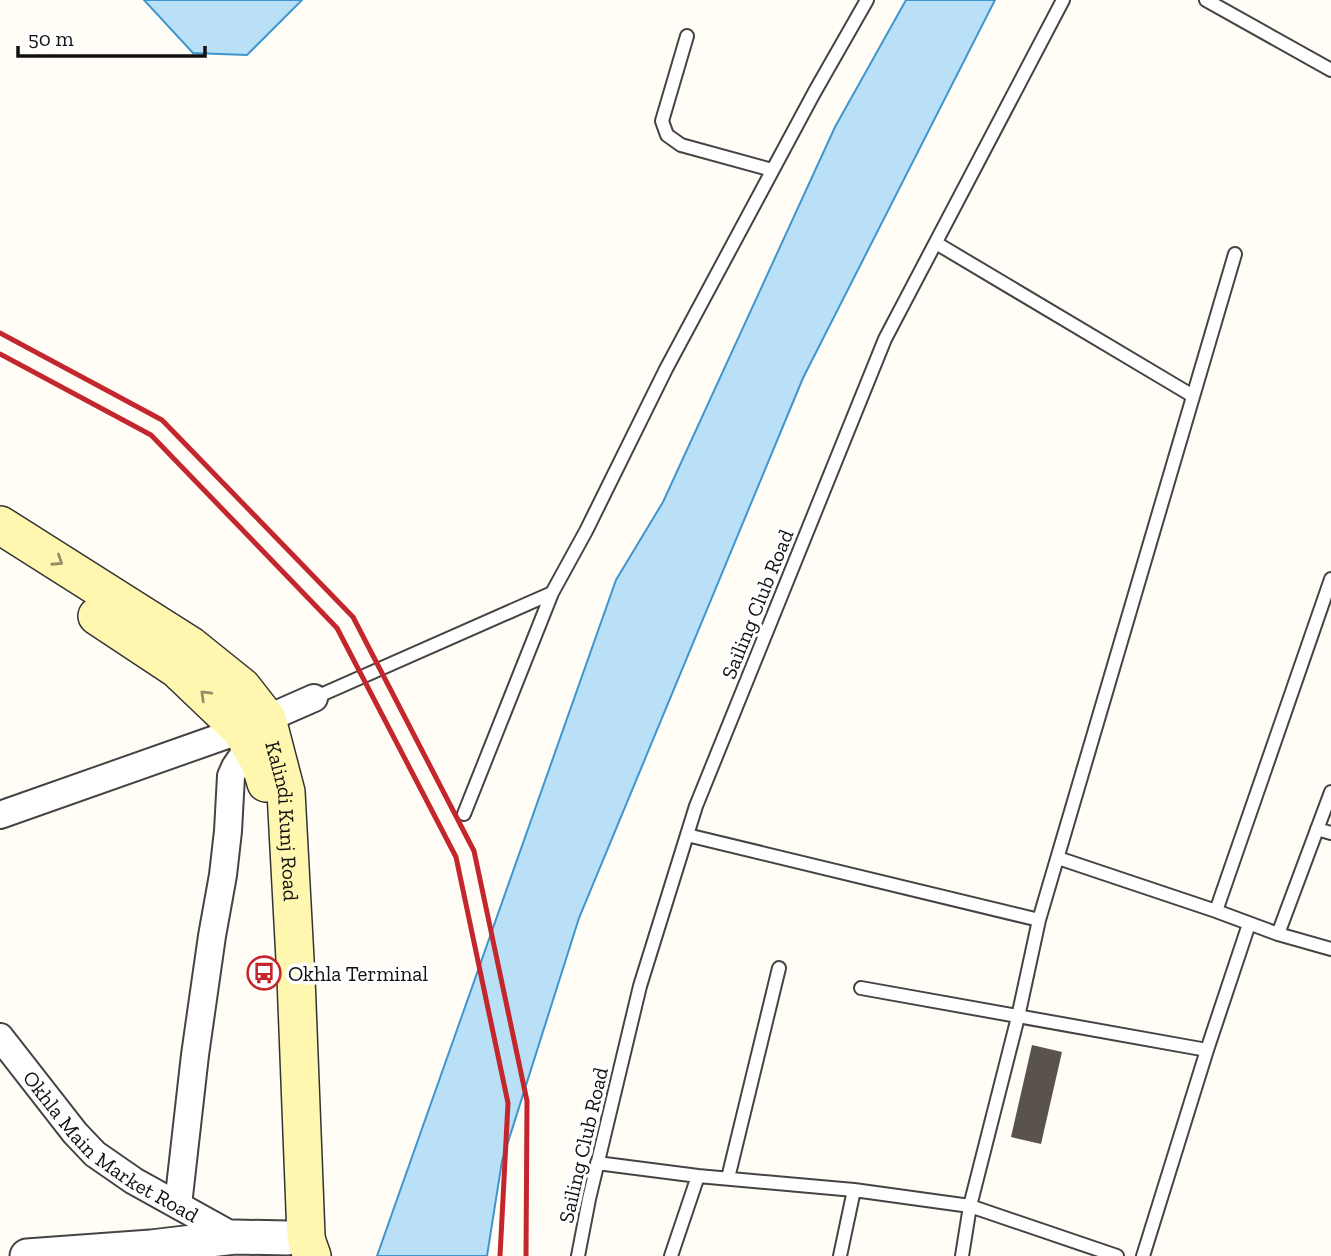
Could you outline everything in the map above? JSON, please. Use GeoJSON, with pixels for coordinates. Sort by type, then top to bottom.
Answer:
{"type":"FeatureCollection","features":[{"type":"Feature","properties":{"kind":"main road","name":"Kalindi Kunj Road"},"geometry":{"type":"LineString","coordinates":[[0,525],[191,646],[242,687],[252,731],[286,792],[307,1242],[296,1250]]}},
{"type":"Feature","properties":{"kind":"main road","name":"Kalindi Kunj Road"},"geometry":{"type":"LineString","coordinates":[[0,553],[177,669],[252,731]]}},
{"type":"Feature","properties":{"kind":"street"},"geometry":{"type":"LineString","coordinates":[[0,815],[252,731],[314,698]]}},
{"type":"Feature","properties":{"kind":"street"},"geometry":{"type":"LineString","coordinates":[[178,1205],[197,1041],[223,875],[231,776],[252,731]]}},
{"type":"Feature","properties":{"kind":"street","name":"Okhla Main Market Road"},"geometry":{"type":"LineString","coordinates":[[0,1037],[75,1133],[95,1154],[134,1181],[235,1237]]}},
{"type":"Feature","properties":{"kind":"street"},"geometry":{"type":"LineString","coordinates":[[27,1256],[96,1253],[235,1237],[296,1250]]}},
{"type":"Feature","properties":{"kind":"lane"},"geometry":{"type":"LineString","coordinates":[[464,814],[552,593],[586,531],[666,369],[772,170],[867,0]]}},
{"type":"Feature","properties":{"kind":"lane","name":"Sailing Club Road"},"geometry":{"type":"LineString","coordinates":[[578,1256],[597,1163],[640,986],[696,806],[885,339],[1063,0]]}},
{"type":"Feature","properties":{"kind":"lane"},"geometry":{"type":"LineString","coordinates":[[1206,0],[1331,70]]}},
{"type":"Feature","properties":{"kind":"lane"},"geometry":{"type":"LineString","coordinates":[[687,36],[663,121],[667,135],[681,145],[772,170]]}},
{"type":"Feature","properties":{"kind":"lane"},"geometry":{"type":"LineString","coordinates":[[936,243],[1193,396]]}},
{"type":"Feature","properties":{"kind":"lane"},"geometry":{"type":"LineString","coordinates":[[962,1256],[970,1206],[1018,1017],[1038,920],[1236,254]]}},
{"type":"Feature","properties":{"kind":"lane"},"geometry":{"type":"LineString","coordinates":[[1216,911],[1331,579]]}},
{"type":"Feature","properties":{"kind":"lane"},"geometry":{"type":"LineString","coordinates":[[314,698],[552,593]]}},
{"type":"Feature","properties":{"kind":"lane"},"geometry":{"type":"LineString","coordinates":[[1278,934],[1331,792]]}},
{"type":"Feature","properties":{"kind":"lane"},"geometry":{"type":"LineString","coordinates":[[1317,829],[1331,833]]}},
{"type":"Feature","properties":{"kind":"lane"},"geometry":{"type":"LineString","coordinates":[[687,835],[1038,920]]}},
{"type":"Feature","properties":{"kind":"lane"},"geometry":{"type":"LineString","coordinates":[[1058,858],[1278,934],[1331,948]]}},
{"type":"Feature","properties":{"kind":"lane"},"geometry":{"type":"LineString","coordinates":[[1143,1256],[1249,924]]}},
{"type":"Feature","properties":{"kind":"lane"},"geometry":{"type":"LineString","coordinates":[[728,1178],[779,968]]}},
{"type":"Feature","properties":{"kind":"lane"},"geometry":{"type":"LineString","coordinates":[[861,988],[1207,1050]]}},
{"type":"Feature","properties":{"kind":"lane"},"geometry":{"type":"LineString","coordinates":[[597,1163],[698,1176],[854,1190],[970,1206],[1117,1256]]}},
{"type":"Feature","properties":{"kind":"lane"},"geometry":{"type":"LineString","coordinates":[[671,1256],[698,1176]]}},
{"type":"Feature","properties":{"kind":"lane"},"geometry":{"type":"LineString","coordinates":[[840,1256],[854,1190]]}},
{"type":"Feature","properties":{"kind":"water"},"geometry":{"type":"Polygon","coordinates":[[[144,0],[302,0],[247,55],[193,53],[144,0]]]}},
{"type":"Feature","properties":{"kind":"water"},"geometry":{"type":"Polygon","coordinates":[[[906,0],[995,0],[803,378],[579,918],[502,1161],[487,1256],[377,1256],[616,580],[663,502],[835,127],[906,0]]]}},
{"type":"Feature","properties":{"kind":"building"},"geometry":{"type":"Polygon","coordinates":[[[1032,1045],[1062,1052],[1041,1144],[1011,1137],[1032,1045]]]}},
{"type":"Feature","properties":{"kind":"railway"},"geometry":{"type":"LineString","coordinates":[[0,333],[162,420],[353,617],[474,851],[527,1101],[526,1256]]}},
{"type":"Feature","properties":{"kind":"railway"},"geometry":{"type":"LineString","coordinates":[[0,354],[151,435],[337,628],[456,857],[508,1103],[500,1256]]}},
{"type":"Feature","properties":{"kind":"place","name":"Okhla Terminal"},"geometry":{"type":"Point","coordinates":[264,973]}}]}
